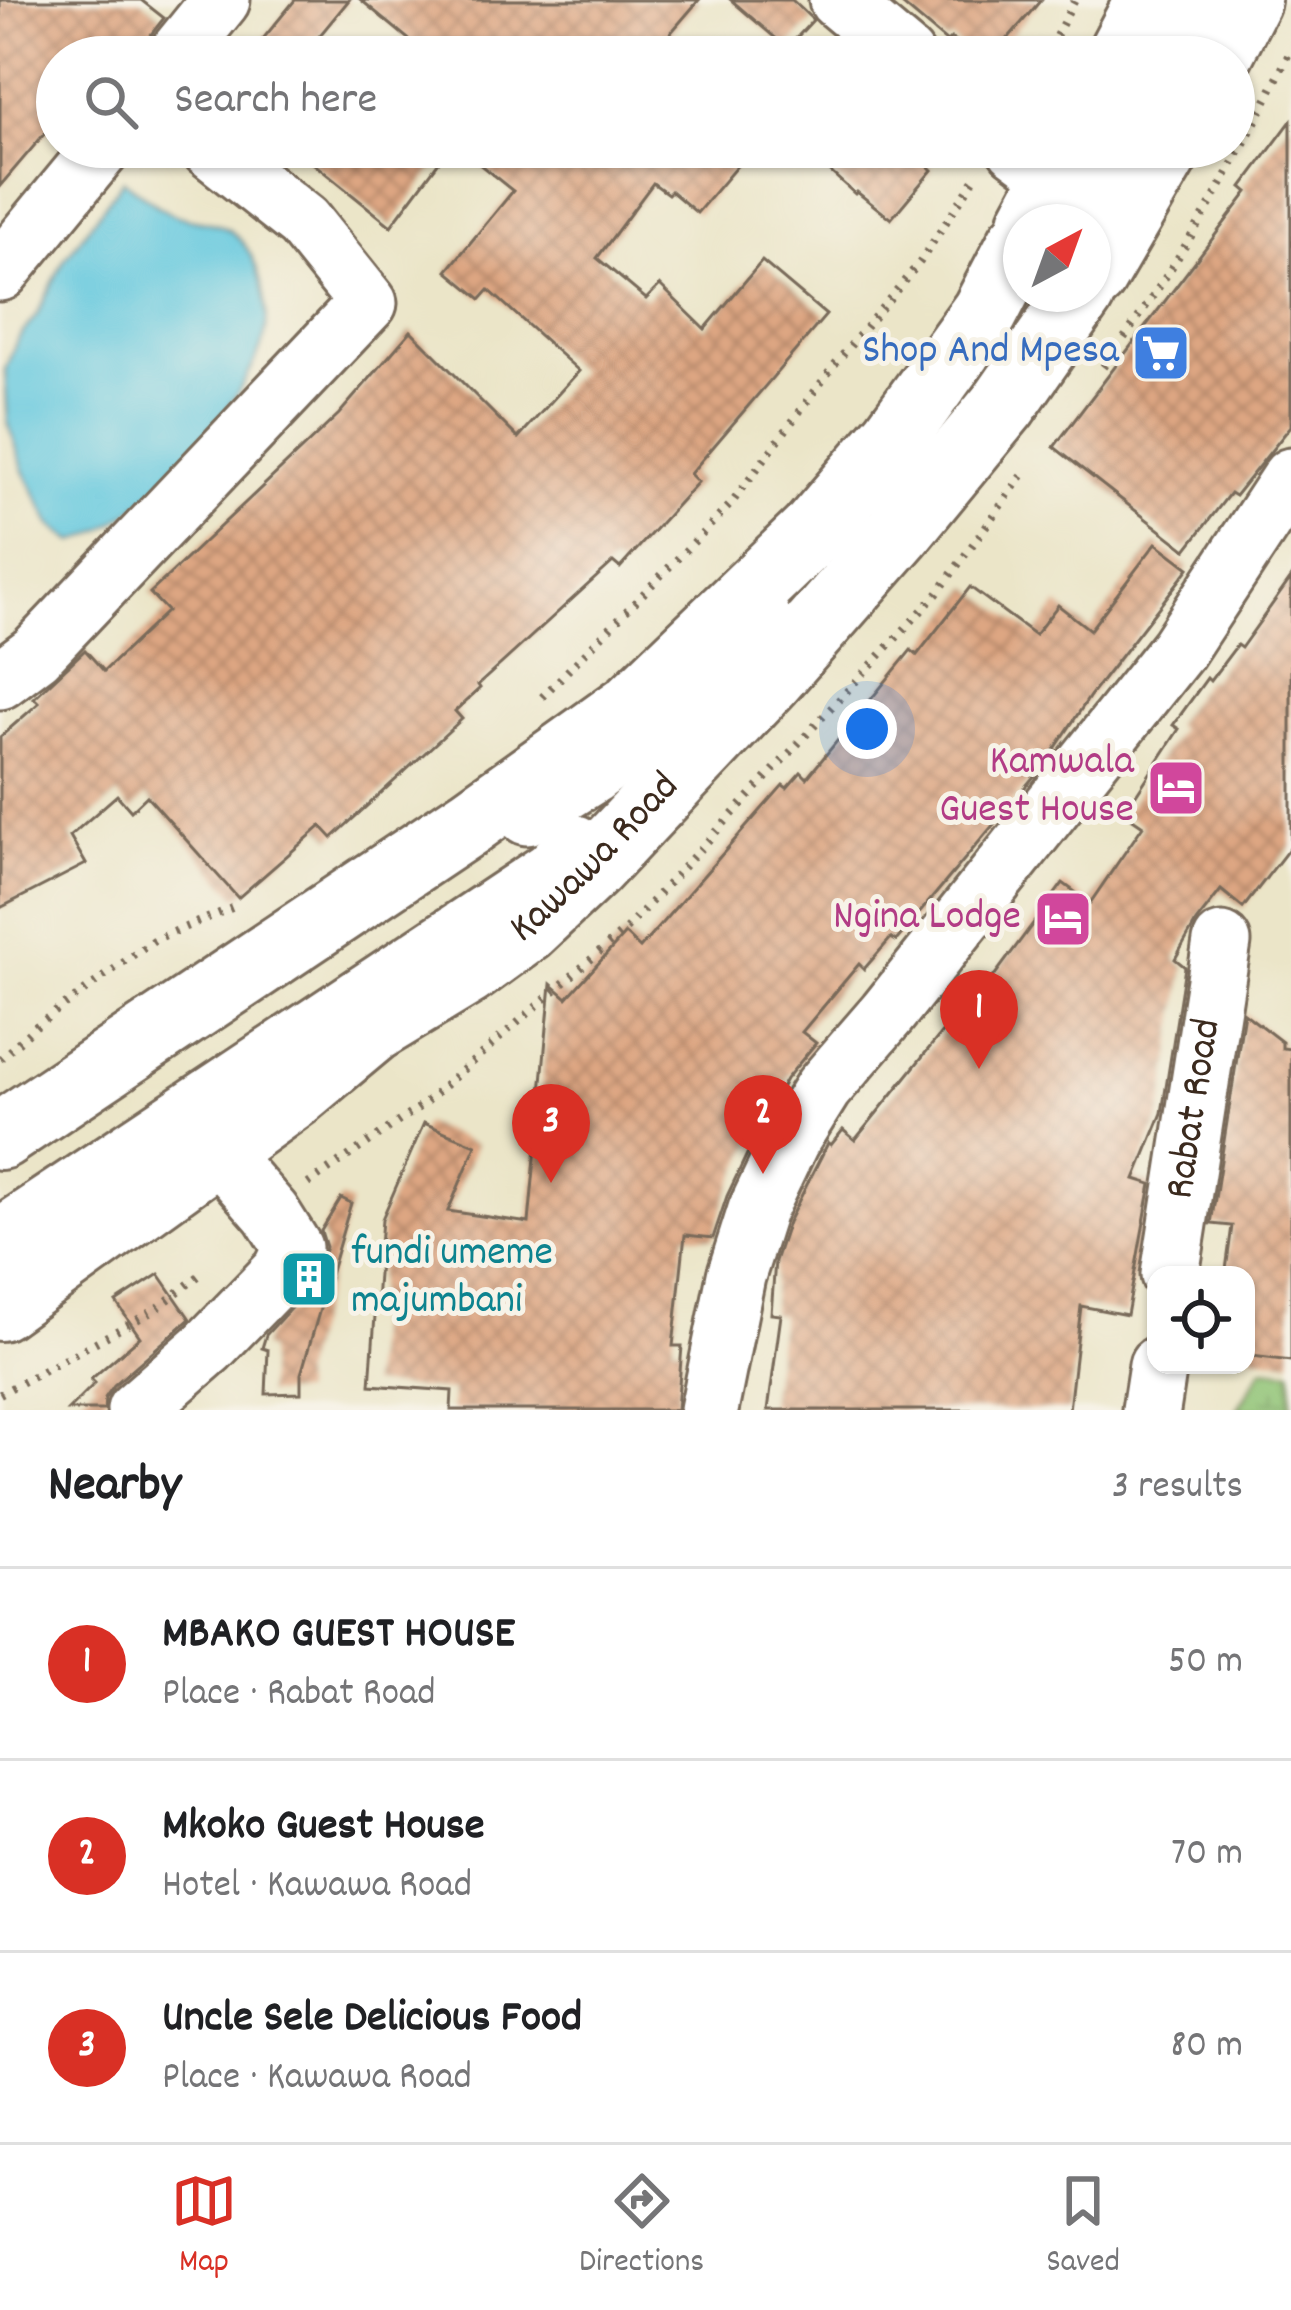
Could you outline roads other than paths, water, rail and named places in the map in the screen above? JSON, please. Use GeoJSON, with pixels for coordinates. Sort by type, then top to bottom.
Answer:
{"type":"FeatureCollection","features":[{"type":"Feature","properties":{"kind":"main road"},"geometry":{"type":"LineString","coordinates":[[1130,36],[1149,0]]}},
{"type":"Feature","properties":{"kind":"main road"},"geometry":{"type":"LineString","coordinates":[[1228,36],[1247,0]]}},
{"type":"Feature","properties":{"kind":"main road"},"geometry":{"type":"LineString","coordinates":[[1111,246],[1157,168]]}},
{"type":"Feature","properties":{"kind":"main road","name":"Kawawa Road"},"geometry":{"type":"LineString","coordinates":[[0,1136],[488,810],[633,704],[812,533],[895,436],[985,312],[1003,278]]}},
{"type":"Feature","properties":{"kind":"main road","name":"Kawawa Road"},"geometry":{"type":"LineString","coordinates":[[0,1307],[294,1095],[373,1029],[467,972],[526,929],[769,680],[1006,403],[1069,312]]}},
{"type":"Feature","properties":{"kind":"street"},"geometry":{"type":"LineString","coordinates":[[193,36],[221,0]]}},
{"type":"Feature","properties":{"kind":"street"},"geometry":{"type":"LineString","coordinates":[[838,0],[881,36]]}},
{"type":"Feature","properties":{"kind":"street"},"geometry":{"type":"LineString","coordinates":[[1171,36],[1191,0]]}},
{"type":"Feature","properties":{"kind":"street"},"geometry":{"type":"LineString","coordinates":[[1194,36],[1212,0]]}},
{"type":"Feature","properties":{"kind":"street"},"geometry":{"type":"LineString","coordinates":[[10,238],[82,168]]}},
{"type":"Feature","properties":{"kind":"street"},"geometry":{"type":"LineString","coordinates":[[0,680],[36,653],[368,303],[303,222],[235,168]]}},
{"type":"Feature","properties":{"kind":"street"},"geometry":{"type":"LineString","coordinates":[[1054,182],[1087,168]]}},
{"type":"Feature","properties":{"kind":"street","name":"Kawawa Road"},"geometry":{"type":"LineString","coordinates":[[0,1168],[366,918],[592,775],[685,705],[966,385],[1013,312]]}},
{"type":"Feature","properties":{"kind":"street","name":"Kawawa Road"},"geometry":{"type":"LineString","coordinates":[[0,1237],[550,870],[770,650],[1048,312]]}},
{"type":"Feature","properties":{"kind":"street"},"geometry":{"type":"LineString","coordinates":[[710,1410],[720,1341],[757,1210],[812,1106],[1178,649],[1291,477]]}},
{"type":"Feature","properties":{"kind":"street","name":"Rabat Road"},"geometry":{"type":"LineString","coordinates":[[1171,1266],[1222,942]]}},
{"type":"Feature","properties":{"kind":"street"},"geometry":{"type":"LineString","coordinates":[[136,1410],[208,1347],[283,1271],[293,1248],[272,1213],[216,1150]]}},
{"type":"Feature","properties":{"kind":"street"},"geometry":{"type":"LineString","coordinates":[[1151,1410],[1157,1374]]}},
{"type":"Feature","properties":{"kind":"water"},"geometry":{"type":"Polygon","coordinates":[[[123,180],[168,212],[216,224],[242,242],[262,288],[266,328],[235,398],[187,459],[131,511],[74,542],[52,526],[24,471],[8,422],[5,370],[17,340],[37,315],[63,262],[123,180]]]}},
{"type":"Feature","properties":{"kind":"place","name":"Shop And Mpesa"},"geometry":{"type":"Point","coordinates":[1161,353]}},
{"type":"Feature","properties":{"kind":"place","name":"Kamwala Guest House"},"geometry":{"type":"Point","coordinates":[1176,788]}},
{"type":"Feature","properties":{"kind":"place","name":"Ngina Lodge"},"geometry":{"type":"Point","coordinates":[1063,919]}},
{"type":"Feature","properties":{"kind":"place","name":"MBAKO GUEST HOUSE"},"geometry":{"type":"Point","coordinates":[979,1069]}},
{"type":"Feature","properties":{"kind":"place","name":"Mkoko Guest House"},"geometry":{"type":"Point","coordinates":[763,1174]}},
{"type":"Feature","properties":{"kind":"place","name":"Uncle Sele Delicious Food"},"geometry":{"type":"Point","coordinates":[551,1183]}},
{"type":"Feature","properties":{"kind":"place","name":"fundi umeme majumbani"},"geometry":{"type":"Point","coordinates":[309,1279]}}]}
